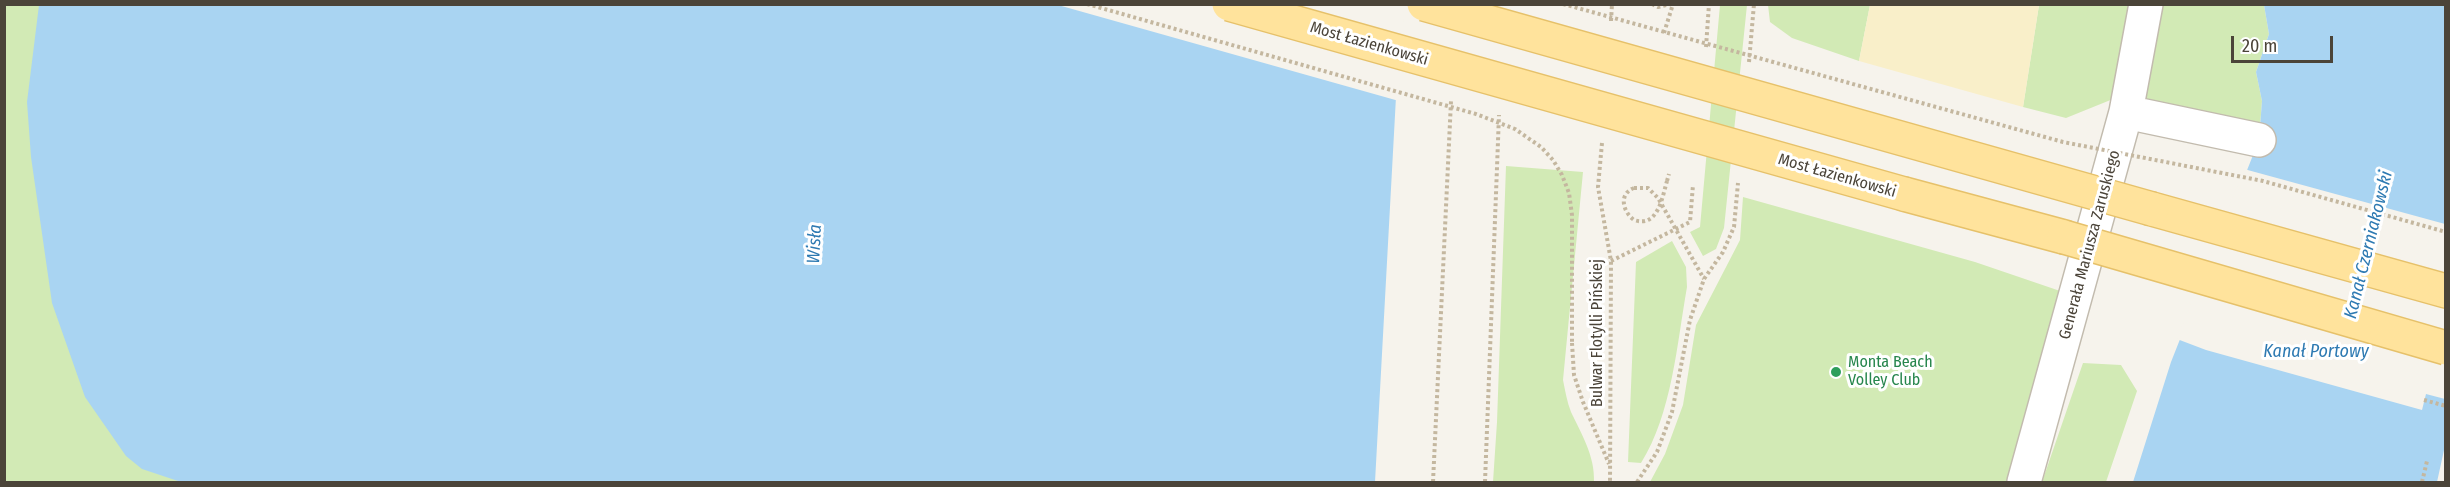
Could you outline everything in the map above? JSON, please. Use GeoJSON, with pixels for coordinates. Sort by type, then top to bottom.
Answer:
{"type":"FeatureCollection","features":[{"type":"Feature","properties":{"kind":"main road","name":"Most Łazienkowski"},"geometry":{"type":"LineString","coordinates":[[1228,4],[2064,237],[2445,348]]}},
{"type":"Feature","properties":{"kind":"main road"},"geometry":{"type":"LineString","coordinates":[[1424,4],[2445,291]]}},
{"type":"Feature","properties":{"kind":"lane","name":"Generała Mariusza Zaruskiego"},"geometry":{"type":"LineString","coordinates":[[2024,483],[2126,112],[2146,4]]}},
{"type":"Feature","properties":{"kind":"lane"},"geometry":{"type":"LineString","coordinates":[[2126,112],[2259,140]]}},
{"type":"Feature","properties":{"kind":"path"},"geometry":{"type":"LineString","coordinates":[[1087,4],[1476,114],[1515,129],[1541,147],[1558,167],[1569,193],[1572,215],[1574,375],[1611,467]]}},
{"type":"Feature","properties":{"kind":"path"},"geometry":{"type":"LineString","coordinates":[[1563,4],[2063,142],[2263,181],[2445,232]]}},
{"type":"Feature","properties":{"kind":"path"},"geometry":{"type":"LineString","coordinates":[[1611,27],[1612,4]]}},
{"type":"Feature","properties":{"kind":"path"},"geometry":{"type":"LineString","coordinates":[[1652,4],[1663,7],[1671,4]]}},
{"type":"Feature","properties":{"kind":"path"},"geometry":{"type":"LineString","coordinates":[[1664,33],[1671,4]]}},
{"type":"Feature","properties":{"kind":"path"},"geometry":{"type":"LineString","coordinates":[[1706,46],[1709,4]]}},
{"type":"Feature","properties":{"kind":"path"},"geometry":{"type":"LineString","coordinates":[[1749,63],[1754,4]]}},
{"type":"Feature","properties":{"kind":"path"},"geometry":{"type":"LineString","coordinates":[[1433,483],[1452,90]]}},
{"type":"Feature","properties":{"kind":"path"},"geometry":{"type":"LineString","coordinates":[[1485,483],[1499,110]]}},
{"type":"Feature","properties":{"kind":"path","name":"Bulwar Flotylli Pińskiej"},"geometry":{"type":"LineString","coordinates":[[1602,141],[1598,187],[1611,261],[1610,483]]}},
{"type":"Feature","properties":{"kind":"path"},"geometry":{"type":"LineString","coordinates":[[1669,174],[1667,181],[1655,215],[1646,221],[1634,220],[1624,209],[1624,196],[1629,190],[1644,187],[1652,192],[1676,230],[1704,279]]}},
{"type":"Feature","properties":{"kind":"path"},"geometry":{"type":"LineString","coordinates":[[1637,483],[1657,452],[1672,412],[1689,320],[1704,279],[1723,252],[1734,227],[1738,180]]}},
{"type":"Feature","properties":{"kind":"path"},"geometry":{"type":"LineString","coordinates":[[1611,261],[1690,222],[1693,185]]}},
{"type":"Feature","properties":{"kind":"path"},"geometry":{"type":"LineString","coordinates":[[2424,400],[2445,406]]}},
{"type":"Feature","properties":{"kind":"path"},"geometry":{"type":"LineString","coordinates":[[2422,483],[2427,460]]}},
{"type":"Feature","properties":{"kind":"green space"},"geometry":{"type":"Polygon","coordinates":[[[4,5],[69,5],[181,482],[5,482],[4,5]]]}},
{"type":"Feature","properties":{"kind":"green space"},"geometry":{"type":"Polygon","coordinates":[[[1720,5],[1747,5],[1724,228],[1716,249],[1703,256],[1690,232],[1700,227],[1720,5]]]}},
{"type":"Feature","properties":{"kind":"green space"},"geometry":{"type":"Polygon","coordinates":[[[1768,5],[1870,5],[1859,61],[1792,38],[1770,22],[1768,5]]]}},
{"type":"Feature","properties":{"kind":"green space"},"geometry":{"type":"Polygon","coordinates":[[[2039,5],[2131,5],[2113,99],[2066,118],[2023,107],[2039,5]]]}},
{"type":"Feature","properties":{"kind":"green space"},"geometry":{"type":"Polygon","coordinates":[[[2160,5],[2264,5],[2269,34],[2256,72],[2262,101],[2260,127],[2143,105],[2160,5]]]}},
{"type":"Feature","properties":{"kind":"green space"},"geometry":{"type":"Polygon","coordinates":[[[1506,166],[1583,172],[1563,380],[1570,408],[1590,454],[1594,482],[1493,482],[1506,166]]]}},
{"type":"Feature","properties":{"kind":"green space","name":"Monta Beach Volley Club"},"geometry":{"type":"Polygon","coordinates":[[[1743,197],[1975,262],[2066,293],[2009,482],[1650,482],[1665,454],[1683,405],[1696,325],[1740,240],[1743,197]]]}},
{"type":"Feature","properties":{"kind":"green space"},"geometry":{"type":"Polygon","coordinates":[[[1672,241],[1686,267],[1687,287],[1672,378],[1660,423],[1651,444],[1641,463],[1628,462],[1636,262],[1672,241]]]}},
{"type":"Feature","properties":{"kind":"green space"},"geometry":{"type":"Polygon","coordinates":[[[2083,363],[2121,365],[2137,391],[2106,482],[2042,482],[2083,363]]]}},
{"type":"Feature","properties":{"kind":"sand"},"geometry":{"type":"Polygon","coordinates":[[[1870,5],[2039,5],[2023,107],[1859,61],[1870,5]]]}},
{"type":"Feature","properties":{"kind":"water","name":"Wisła"},"geometry":{"type":"Polygon","coordinates":[[[39,5],[1401,5],[1375,482],[181,482],[142,469],[126,456],[85,397],[52,303],[31,157],[27,102],[39,5]]]}},
{"type":"Feature","properties":{"kind":"water","name":"Kanał Portowy"},"geometry":{"type":"Polygon","coordinates":[[[2264,5],[2445,5],[2446,441],[2437,482],[2133,482],[2171,362],[2259,140],[2262,101],[2256,72],[2269,34],[2264,5]]]}},
{"type":"Feature","properties":{"kind":"pier"},"geometry":{"type":"Polygon","coordinates":[[[1404,4],[1399,101],[1058,5],[1404,4]]]}},
{"type":"Feature","properties":{"kind":"pier"},"geometry":{"type":"Polygon","coordinates":[[[2244,169],[2445,224],[2445,399],[2426,394],[2422,410],[2206,350],[2177,339],[2244,169]]]}},
{"type":"Feature","properties":{"kind":"place","name":"Monta Beach Volley Club"},"geometry":{"type":"Point","coordinates":[1836,372]}},
{"type":"Feature","properties":{"kind":"water label","name":"Kanał Czerniakowski"},"geometry":{"type":"Point","coordinates":[2369,245]}}]}
